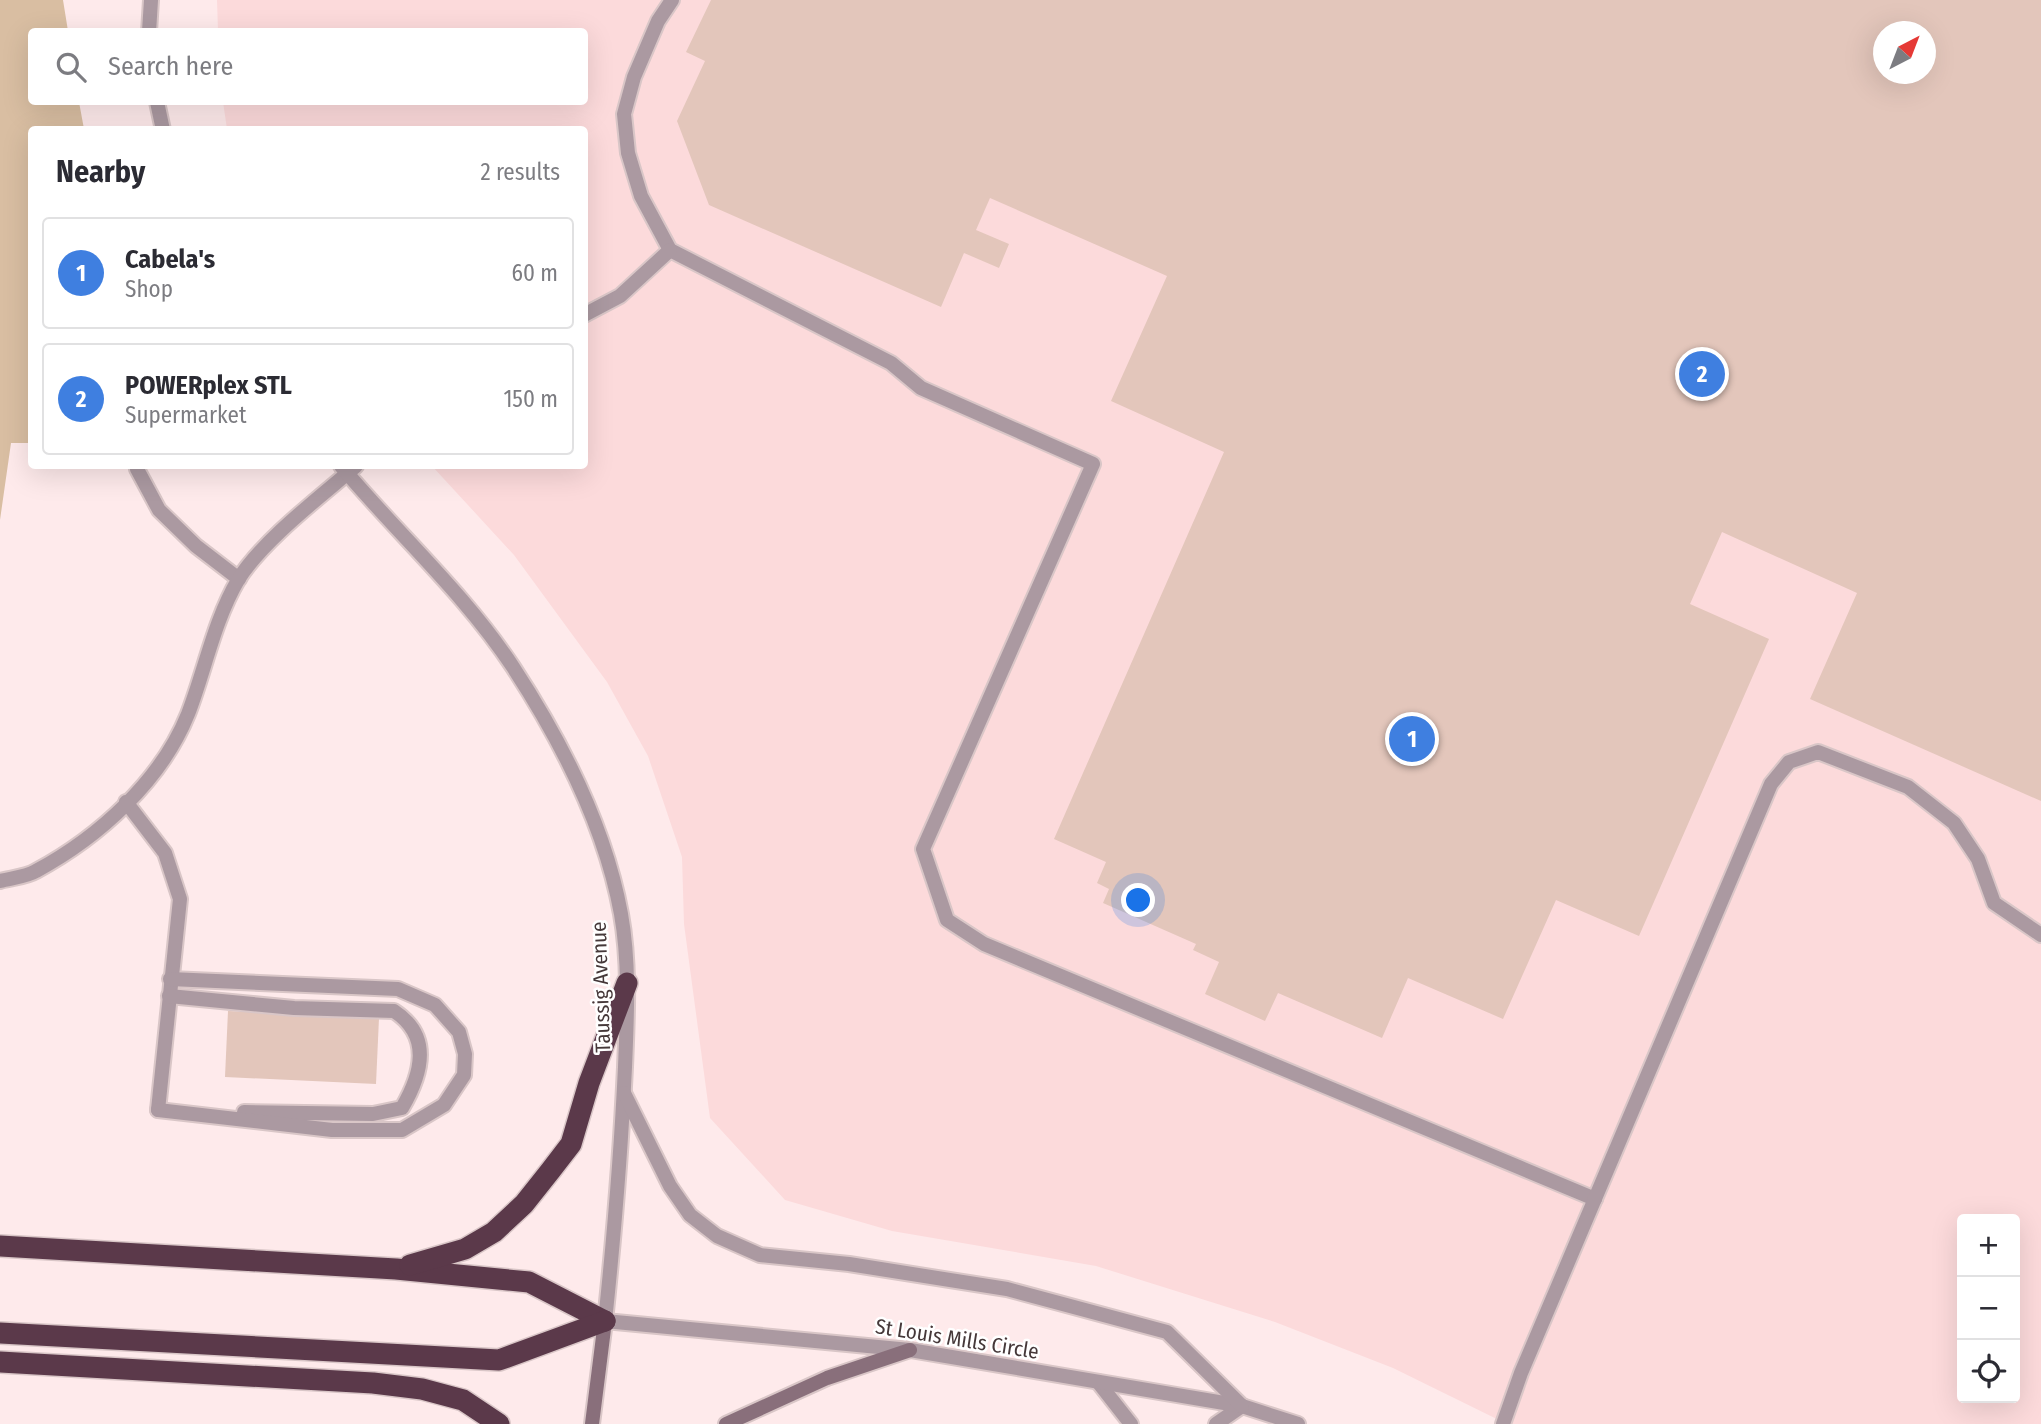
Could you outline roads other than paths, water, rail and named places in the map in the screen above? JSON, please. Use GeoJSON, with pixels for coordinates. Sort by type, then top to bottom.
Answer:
{"type":"FeatureCollection","features":[{"type":"Feature","properties":{"kind":"highway"},"geometry":{"type":"LineString","coordinates":[[396,1269],[465,1250],[494,1232],[538,1187],[571,1144],[589,1083],[627,983]]}},
{"type":"Feature","properties":{"kind":"highway"},"geometry":{"type":"LineString","coordinates":[[0,1246],[396,1269],[529,1282],[605,1321]]}},
{"type":"Feature","properties":{"kind":"highway"},"geometry":{"type":"LineString","coordinates":[[0,1333],[499,1360],[605,1321]]}},
{"type":"Feature","properties":{"kind":"highway"},"geometry":{"type":"LineString","coordinates":[[0,1362],[373,1382],[422,1389],[463,1400],[499,1424]]}},
{"type":"Feature","properties":{"kind":"main road","name":"Taussig Avenue"},"geometry":{"type":"LineString","coordinates":[[592,1424],[605,1321]]}},
{"type":"Feature","properties":{"kind":"main road"},"geometry":{"type":"LineString","coordinates":[[726,1424],[827,1378],[910,1350]]}},
{"type":"Feature","properties":{"kind":"street"},"geometry":{"type":"LineString","coordinates":[[149,28],[151,0]]}},
{"type":"Feature","properties":{"kind":"street"},"geometry":{"type":"LineString","coordinates":[[672,0],[658,21],[639,66],[624,114],[628,153],[641,196],[670,250],[891,363],[921,388],[1093,464],[923,849],[947,920],[984,944],[1595,1199]]}},
{"type":"Feature","properties":{"kind":"street"},"geometry":{"type":"LineString","coordinates":[[159,105],[162,126]]}},
{"type":"Feature","properties":{"kind":"street"},"geometry":{"type":"LineString","coordinates":[[588,313],[620,296],[670,250]]}},
{"type":"Feature","properties":{"kind":"street"},"geometry":{"type":"LineString","coordinates":[[137,469],[159,510],[195,546],[239,579]]}},
{"type":"Feature","properties":{"kind":"street"},"geometry":{"type":"LineString","coordinates":[[0,881],[34,872],[93,834],[153,776],[186,718],[218,621],[239,579],[287,526],[347,469]]}},
{"type":"Feature","properties":{"kind":"street","name":"Taussig Avenue"},"geometry":{"type":"LineString","coordinates":[[349,469],[477,620],[513,667],[583,793],[606,853],[621,915],[627,983],[621,1169],[605,1321]]}},
{"type":"Feature","properties":{"kind":"street"},"geometry":{"type":"LineString","coordinates":[[1503,1424],[1771,784],[1790,762],[1818,752],[1909,787],[1954,823],[1978,859],[1994,903],[2041,935]]}},
{"type":"Feature","properties":{"kind":"street"},"geometry":{"type":"LineString","coordinates":[[126,802],[165,853],[180,899],[158,1110]]}},
{"type":"Feature","properties":{"kind":"street"},"geometry":{"type":"LineString","coordinates":[[158,1110],[332,1130],[402,1130],[444,1105],[464,1075],[465,1054],[459,1032],[435,1005],[398,989],[170,979]]}},
{"type":"Feature","properties":{"kind":"street"},"geometry":{"type":"LineString","coordinates":[[158,1110],[373,1114],[402,1108],[412,1091],[421,1052],[416,1034],[407,1020],[394,1011],[294,1008],[169,996]]}},
{"type":"Feature","properties":{"kind":"street"},"geometry":{"type":"LineString","coordinates":[[624,1093],[670,1186],[690,1215],[718,1236],[760,1255],[849,1264],[1007,1289],[1167,1332],[1242,1406],[1216,1424]]}},
{"type":"Feature","properties":{"kind":"street","name":"St Louis Mills Circle"},"geometry":{"type":"LineString","coordinates":[[605,1321],[910,1350],[1242,1406],[1298,1424]]}},
{"type":"Feature","properties":{"kind":"street"},"geometry":{"type":"LineString","coordinates":[[1098,1382],[1131,1424]]}},
{"type":"Feature","properties":{"kind":"place","name":"POWERplex STL"},"geometry":{"type":"Point","coordinates":[1702,374]}},
{"type":"Feature","properties":{"kind":"place","name":"Cabela's"},"geometry":{"type":"Point","coordinates":[1412,739]}}]}
